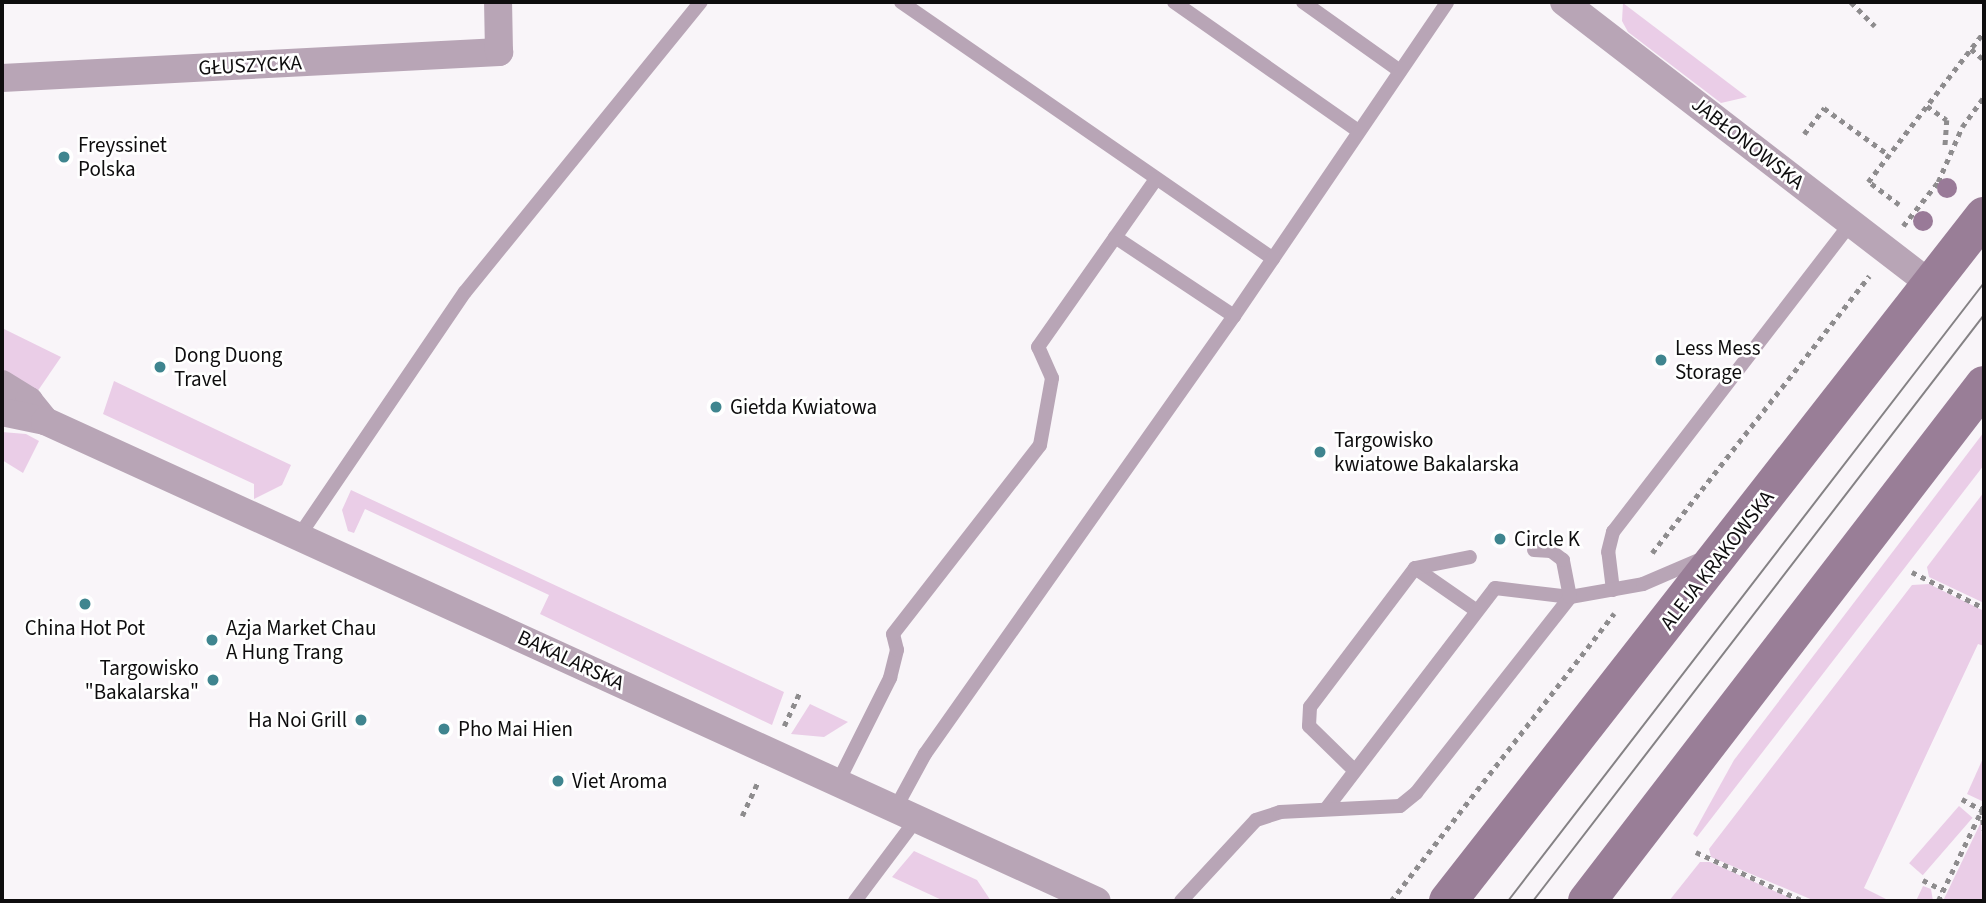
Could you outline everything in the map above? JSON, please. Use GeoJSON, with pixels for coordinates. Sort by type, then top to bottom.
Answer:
{"type":"FeatureCollection","features":[{"type":"Feature","properties":{"kind":"main road","name":"ALEJA KRAKOWSKA"},"geometry":{"type":"LineString","coordinates":[[1448,901],[1729,546],[1984,216]]}},
{"type":"Feature","properties":{"kind":"main road"},"geometry":{"type":"LineString","coordinates":[[1587,901],[1984,385]]}},
{"type":"Feature","properties":{"kind":"street","name":"GŁUSZYCKA"},"geometry":{"type":"LineString","coordinates":[[2,78],[499,52],[498,2]]}},
{"type":"Feature","properties":{"kind":"street","name":"JABŁONOWSKA"},"geometry":{"type":"LineString","coordinates":[[1564,2],[1931,285]]}},
{"type":"Feature","properties":{"kind":"street","name":"BAKALARSKA"},"geometry":{"type":"LineString","coordinates":[[2,384],[29,401],[45,421]]}},
{"type":"Feature","properties":{"kind":"street","name":"BAKALARSKA"},"geometry":{"type":"LineString","coordinates":[[2,412],[45,421],[905,816],[1097,901]]}},
{"type":"Feature","properties":{"kind":"lane"},"geometry":{"type":"LineString","coordinates":[[299,536],[465,292],[701,2]]}},
{"type":"Feature","properties":{"kind":"lane"},"geometry":{"type":"LineString","coordinates":[[901,2],[1273,259]]}},
{"type":"Feature","properties":{"kind":"lane"},"geometry":{"type":"LineString","coordinates":[[1174,2],[1358,131]]}},
{"type":"Feature","properties":{"kind":"lane"},"geometry":{"type":"LineString","coordinates":[[1303,2],[1399,71]]}},
{"type":"Feature","properties":{"kind":"lane"},"geometry":{"type":"LineString","coordinates":[[855,901],[905,816],[925,754],[1234,316],[1444,6],[1428,2]]}},
{"type":"Feature","properties":{"kind":"lane"},"geometry":{"type":"LineString","coordinates":[[837,784],[890,678],[897,650],[893,634],[1040,445],[1052,378],[1038,347],[1156,179]]}},
{"type":"Feature","properties":{"kind":"lane"},"geometry":{"type":"LineString","coordinates":[[1612,590],[1608,552],[1616,526],[1851,223]]}},
{"type":"Feature","properties":{"kind":"lane"},"geometry":{"type":"LineString","coordinates":[[1115,237],[1234,316]]}},
{"type":"Feature","properties":{"kind":"lane"},"geometry":{"type":"LineString","coordinates":[[1326,809],[1495,588],[1570,597],[1612,590],[1643,584],[1729,546]]}},
{"type":"Feature","properties":{"kind":"lane"},"geometry":{"type":"LineString","coordinates":[[1181,901],[1256,820],[1280,812],[1408,802],[1570,597],[1563,560],[1551,551],[1534,550]]}},
{"type":"Feature","properties":{"kind":"lane"},"geometry":{"type":"LineString","coordinates":[[1354,769],[1309,726],[1308,713],[1415,568],[1471,557]]}},
{"type":"Feature","properties":{"kind":"lane"},"geometry":{"type":"LineString","coordinates":[[1415,568],[1477,611]]}},
{"type":"Feature","properties":{"kind":"path"},"geometry":{"type":"LineString","coordinates":[[1851,2],[1875,26]]}},
{"type":"Feature","properties":{"kind":"path"},"geometry":{"type":"LineString","coordinates":[[1899,205],[1868,182],[1984,32]]}},
{"type":"Feature","properties":{"kind":"path"},"geometry":{"type":"LineString","coordinates":[[1971,49],[1984,60]]}},
{"type":"Feature","properties":{"kind":"path"},"geometry":{"type":"LineString","coordinates":[[1896,235],[1938,182],[1962,127],[1984,97]]}},
{"type":"Feature","properties":{"kind":"path"},"geometry":{"type":"LineString","coordinates":[[1927,106],[1947,120],[1945,146]]}},
{"type":"Feature","properties":{"kind":"path"},"geometry":{"type":"LineString","coordinates":[[1804,134],[1824,108],[1889,155]]}},
{"type":"Feature","properties":{"kind":"path"},"geometry":{"type":"LineString","coordinates":[[1646,561],[1871,274]]}},
{"type":"Feature","properties":{"kind":"path"},"geometry":{"type":"LineString","coordinates":[[1912,572],[1984,608]]}},
{"type":"Feature","properties":{"kind":"path"},"geometry":{"type":"LineString","coordinates":[[1391,901],[1619,606]]}},
{"type":"Feature","properties":{"kind":"path"},"geometry":{"type":"LineString","coordinates":[[1962,799],[1983,807]]}},
{"type":"Feature","properties":{"kind":"path"},"geometry":{"type":"LineString","coordinates":[[1983,807],[1984,830]]}},
{"type":"Feature","properties":{"kind":"path"},"geometry":{"type":"LineString","coordinates":[[1938,901],[1983,807]]}},
{"type":"Feature","properties":{"kind":"path"},"geometry":{"type":"LineString","coordinates":[[1696,852],[1803,901]]}},
{"type":"Feature","properties":{"kind":"path"},"geometry":{"type":"LineString","coordinates":[[1923,880],[1943,890]]}},
{"type":"Feature","properties":{"kind":"shaded area"},"geometry":{"type":"Polygon","coordinates":[[[1623,3],[1747,97],[1721,103],[1628,32],[1622,21],[1623,3]]]}},
{"type":"Feature","properties":{"kind":"shaded area"},"geometry":{"type":"Polygon","coordinates":[[[2,328],[61,357],[37,392],[2,371],[2,328]]]}},
{"type":"Feature","properties":{"kind":"shaded area"},"geometry":{"type":"Polygon","coordinates":[[[114,381],[291,465],[282,485],[254,499],[254,484],[103,414],[114,381]]]}},
{"type":"Feature","properties":{"kind":"shaded area"},"geometry":{"type":"Polygon","coordinates":[[[2,432],[26,434],[39,441],[23,473],[2,460],[2,432]]]}},
{"type":"Feature","properties":{"kind":"shaded area"},"geometry":{"type":"Polygon","coordinates":[[[1984,432],[1984,465],[1697,837],[1693,834],[1734,760],[1984,432]]]}},
{"type":"Feature","properties":{"kind":"shaded area"},"geometry":{"type":"Polygon","coordinates":[[[351,490],[784,692],[772,725],[540,614],[549,595],[365,509],[354,533],[348,531],[342,510],[351,490]]]}},
{"type":"Feature","properties":{"kind":"shaded area"},"geometry":{"type":"Polygon","coordinates":[[[1984,492],[1984,603],[1929,577],[1927,567],[1984,492]]]}},
{"type":"Feature","properties":{"kind":"shaded area"},"geometry":{"type":"Polygon","coordinates":[[[1929,584],[1984,611],[1984,646],[1978,644],[1864,888],[1890,901],[1815,901],[1711,857],[1709,849],[1912,585],[1929,584]]]}},
{"type":"Feature","properties":{"kind":"shaded area"},"geometry":{"type":"Polygon","coordinates":[[[810,704],[848,722],[824,737],[791,734],[810,704]]]}},
{"type":"Feature","properties":{"kind":"shaded area"},"geometry":{"type":"Polygon","coordinates":[[[1984,756],[1984,797],[1982,801],[1967,794],[1984,756]]]}},
{"type":"Feature","properties":{"kind":"shaded area"},"geometry":{"type":"Polygon","coordinates":[[[1959,806],[1973,818],[1923,875],[1909,863],[1959,806]]]}},
{"type":"Feature","properties":{"kind":"shaded area"},"geometry":{"type":"Polygon","coordinates":[[[1981,822],[1984,901],[1943,901],[1981,822]]]}},
{"type":"Feature","properties":{"kind":"shaded area"},"geometry":{"type":"Polygon","coordinates":[[[914,851],[977,880],[991,901],[944,901],[892,877],[914,851]]]}},
{"type":"Feature","properties":{"kind":"shaded area"},"geometry":{"type":"Polygon","coordinates":[[[1700,862],[1710,862],[1797,901],[1669,901],[1700,862]]]}},
{"type":"Feature","properties":{"kind":"shaded area"},"geometry":{"type":"Polygon","coordinates":[[[1923,886],[1931,889],[1933,901],[1916,901],[1923,886]]]}},
{"type":"Feature","properties":{"kind":"tram line"},"geometry":{"type":"LineString","coordinates":[[1508,901],[1984,283]]}},
{"type":"Feature","properties":{"kind":"tram line"},"geometry":{"type":"LineString","coordinates":[[1533,901],[1984,315]]}},
{"type":"Feature","properties":{"kind":"place","name":"Freyssinet Polska"},"geometry":{"type":"Point","coordinates":[64,157]}},
{"type":"Feature","properties":{"kind":"place","name":"Less Mess Storage"},"geometry":{"type":"Point","coordinates":[1661,360]}},
{"type":"Feature","properties":{"kind":"place","name":"Dong Duong Travel"},"geometry":{"type":"Point","coordinates":[160,367]}},
{"type":"Feature","properties":{"kind":"place","name":"Giełda Kwiatowa"},"geometry":{"type":"Point","coordinates":[716,407]}},
{"type":"Feature","properties":{"kind":"place","name":"Targowisko kwiatowe Bakalarska"},"geometry":{"type":"Point","coordinates":[1320,452]}},
{"type":"Feature","properties":{"kind":"place","name":"Circle K"},"geometry":{"type":"Point","coordinates":[1500,539]}},
{"type":"Feature","properties":{"kind":"place","name":"China Hot Pot"},"geometry":{"type":"Point","coordinates":[85,604]}},
{"type":"Feature","properties":{"kind":"place","name":"Azja Market Chau A Hung Trang"},"geometry":{"type":"Point","coordinates":[212,640]}},
{"type":"Feature","properties":{"kind":"place","name":"Targowisko \"Bakalarska\""},"geometry":{"type":"Point","coordinates":[213,680]}},
{"type":"Feature","properties":{"kind":"place","name":"Ha Noi Grill"},"geometry":{"type":"Point","coordinates":[361,720]}},
{"type":"Feature","properties":{"kind":"place","name":"Pho Mai Hien"},"geometry":{"type":"Point","coordinates":[444,729]}},
{"type":"Feature","properties":{"kind":"place","name":"Viet Aroma"},"geometry":{"type":"Point","coordinates":[558,781]}}]}
